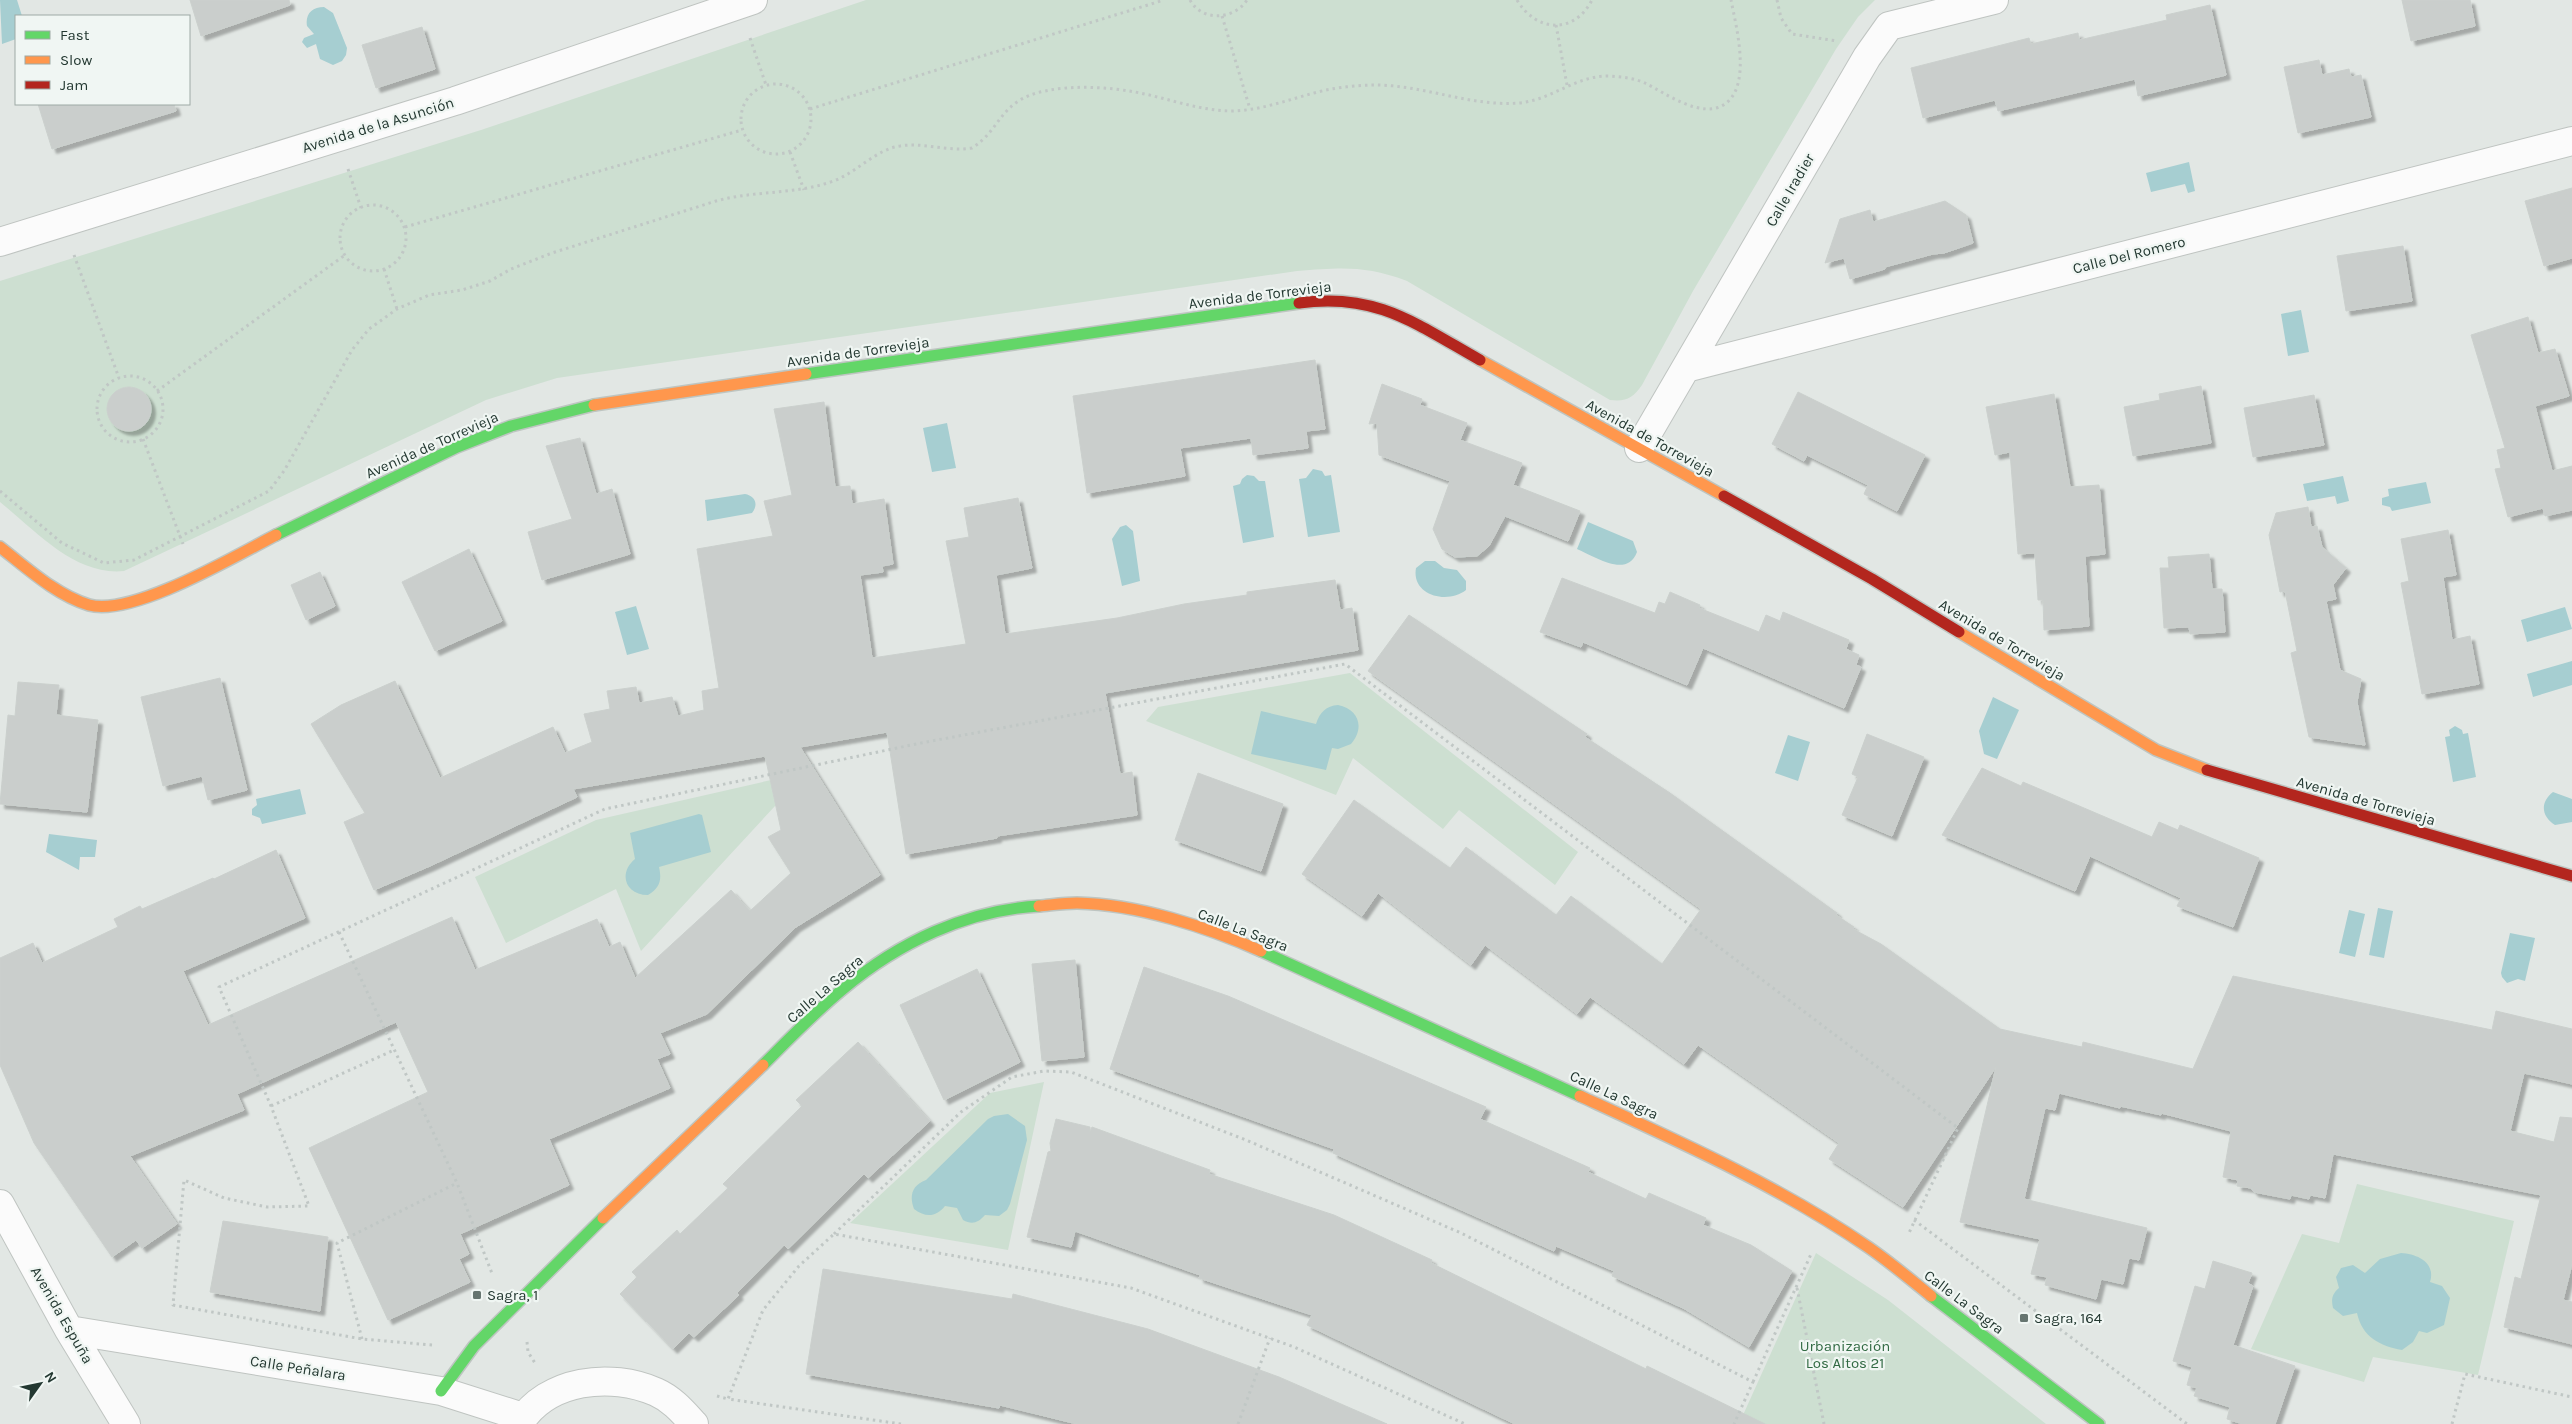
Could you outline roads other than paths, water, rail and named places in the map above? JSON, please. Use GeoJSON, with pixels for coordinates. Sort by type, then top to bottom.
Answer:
{"type":"FeatureCollection","features":[{"type":"Feature","properties":{"kind":"street","name":"Avenida de la Asunción"},"geometry":{"type":"LineString","coordinates":[[0,242],[455,101],[753,0]]}},
{"type":"Feature","properties":{"kind":"street","name":"Calle Iradier"},"geometry":{"type":"LineString","coordinates":[[1639,448],[1867,57],[1889,26],[1994,0]]}},
{"type":"Feature","properties":{"kind":"street","name":"Calle Del Romero"},"geometry":{"type":"LineString","coordinates":[[1686,368],[2572,141]]}},
{"type":"Feature","properties":{"kind":"street","name":"Avenida de Torrevieja"},"geometry":{"type":"LineString","coordinates":[[0,547],[55,588],[85,603],[103,607],[130,603],[197,573],[430,460],[484,436],[535,418],[596,404],[1333,299],[1365,303],[1388,310],[1872,579],[2156,750],[2218,774],[2572,876]]}},
{"type":"Feature","properties":{"kind":"street","name":"Calle La Sagra"},"geometry":{"type":"LineString","coordinates":[[441,1391],[474,1346],[515,1303],[842,990],[882,959],[934,931],[975,916],[1032,906],[1077,904],[1126,908],[1181,922],[1258,950],[1683,1143],[1781,1194],[1868,1247],[2098,1424]]}},
{"type":"Feature","properties":{"kind":"street","name":"Avenida Espuña"},"geometry":{"type":"LineString","coordinates":[[0,1204],[69,1330],[126,1424]]}},
{"type":"Feature","properties":{"kind":"street","name":"Calle Peñalara"},"geometry":{"type":"LineString","coordinates":[[69,1330],[441,1391],[521,1421]]}},
{"type":"Feature","properties":{"kind":"street"},"geometry":{"type":"LineString","coordinates":[[521,1421],[541,1401],[562,1389],[586,1382],[610,1381],[634,1384],[658,1393],[678,1406],[694,1424]]}},
{"type":"Feature","properties":{"kind":"water"},"geometry":{"type":"Polygon","coordinates":[[[0,0],[17,0],[22,15],[15,15],[15,39],[2,44],[0,0]]]}},
{"type":"Feature","properties":{"kind":"water"},"geometry":{"type":"Polygon","coordinates":[[[324,7],[333,13],[347,48],[346,55],[342,61],[333,65],[320,59],[316,44],[307,48],[302,42],[304,38],[314,34],[307,26],[308,15],[316,8],[324,7]]]}},
{"type":"Feature","properties":{"kind":"water"},"geometry":{"type":"Polygon","coordinates":[[[2189,162],[2195,191],[2188,193],[2185,184],[2151,192],[2146,173],[2189,162]]]}},
{"type":"Feature","properties":{"kind":"water"},"geometry":{"type":"Polygon","coordinates":[[[2301,310],[2309,352],[2288,356],[2281,314],[2301,310]]]}},
{"type":"Feature","properties":{"kind":"water"},"geometry":{"type":"Polygon","coordinates":[[[947,423],[956,468],[932,472],[923,428],[947,423]]]}},
{"type":"Feature","properties":{"kind":"water"},"geometry":{"type":"Polygon","coordinates":[[[1313,469],[1322,471],[1325,476],[1331,475],[1340,532],[1308,537],[1299,479],[1306,478],[1313,469]]]}},
{"type":"Feature","properties":{"kind":"water"},"geometry":{"type":"Polygon","coordinates":[[[1247,475],[1254,476],[1259,481],[1265,481],[1274,537],[1243,543],[1233,486],[1240,484],[1247,475]]]}},
{"type":"Feature","properties":{"kind":"water"},"geometry":{"type":"Polygon","coordinates":[[[2343,476],[2349,501],[2337,504],[2335,496],[2307,501],[2303,484],[2343,476]]]}},
{"type":"Feature","properties":{"kind":"water"},"geometry":{"type":"Polygon","coordinates":[[[2426,482],[2431,503],[2392,511],[2390,507],[2382,505],[2382,498],[2389,496],[2388,489],[2426,482]]]}},
{"type":"Feature","properties":{"kind":"water"},"geometry":{"type":"Polygon","coordinates":[[[745,494],[755,501],[752,513],[707,521],[705,500],[745,494]]]}},
{"type":"Feature","properties":{"kind":"water"},"geometry":{"type":"Polygon","coordinates":[[[1588,522],[1633,541],[1637,552],[1632,560],[1626,564],[1618,565],[1601,560],[1577,549],[1588,522]]]}},
{"type":"Feature","properties":{"kind":"water"},"geometry":{"type":"Polygon","coordinates":[[[1126,525],[1133,531],[1140,581],[1122,586],[1112,539],[1120,527],[1126,525]]]}},
{"type":"Feature","properties":{"kind":"water"},"geometry":{"type":"Polygon","coordinates":[[[1425,561],[1435,561],[1444,568],[1457,570],[1466,581],[1466,590],[1449,597],[1432,595],[1425,591],[1419,585],[1416,577],[1416,568],[1425,561]]]}},
{"type":"Feature","properties":{"kind":"water"},"geometry":{"type":"Polygon","coordinates":[[[636,606],[649,649],[627,655],[615,612],[636,606]]]}},
{"type":"Feature","properties":{"kind":"water"},"geometry":{"type":"Polygon","coordinates":[[[2565,607],[2572,629],[2527,642],[2521,620],[2565,607]]]}},
{"type":"Feature","properties":{"kind":"water"},"geometry":{"type":"Polygon","coordinates":[[[2572,661],[2572,685],[2533,697],[2527,674],[2572,661]]]}},
{"type":"Feature","properties":{"kind":"water"},"geometry":{"type":"Polygon","coordinates":[[[1993,697],[2019,710],[1997,759],[1984,754],[1979,731],[1993,697]]]}},
{"type":"Feature","properties":{"kind":"water"},"geometry":{"type":"Polygon","coordinates":[[[1338,705],[1345,707],[1355,715],[1358,720],[1358,732],[1351,744],[1338,749],[1332,748],[1326,770],[1251,754],[1261,711],[1316,724],[1324,710],[1338,705]]]}},
{"type":"Feature","properties":{"kind":"water"},"geometry":{"type":"Polygon","coordinates":[[[2455,726],[2462,730],[2463,734],[2468,733],[2476,777],[2453,782],[2445,737],[2450,736],[2449,730],[2455,726]]]}},
{"type":"Feature","properties":{"kind":"water"},"geometry":{"type":"Polygon","coordinates":[[[1788,735],[1810,742],[1798,781],[1775,773],[1788,735]]]}},
{"type":"Feature","properties":{"kind":"water"},"geometry":{"type":"Polygon","coordinates":[[[300,789],[306,814],[262,824],[260,818],[252,815],[252,809],[257,805],[256,799],[300,789]]]}},
{"type":"Feature","properties":{"kind":"water"},"geometry":{"type":"Polygon","coordinates":[[[2553,792],[2572,799],[2572,822],[2555,825],[2547,817],[2544,804],[2553,792]]]}},
{"type":"Feature","properties":{"kind":"water"},"geometry":{"type":"Polygon","coordinates":[[[699,814],[702,815],[711,852],[659,867],[658,886],[648,895],[640,894],[629,887],[626,882],[627,871],[635,859],[630,833],[699,814]]]}},
{"type":"Feature","properties":{"kind":"water"},"geometry":{"type":"Polygon","coordinates":[[[49,834],[97,840],[95,857],[80,857],[79,870],[46,852],[49,834]]]}},
{"type":"Feature","properties":{"kind":"water"},"geometry":{"type":"Polygon","coordinates":[[[2378,908],[2393,911],[2384,958],[2369,955],[2378,908]]]}},
{"type":"Feature","properties":{"kind":"water"},"geometry":{"type":"Polygon","coordinates":[[[2349,910],[2365,914],[2355,957],[2339,953],[2349,910]]]}},
{"type":"Feature","properties":{"kind":"water"},"geometry":{"type":"Polygon","coordinates":[[[2510,933],[2535,938],[2525,981],[2518,979],[2507,983],[2502,977],[2501,973],[2510,933]]]}},
{"type":"Feature","properties":{"kind":"water"},"geometry":{"type":"Polygon","coordinates":[[[1008,1114],[1025,1126],[1027,1140],[1007,1210],[999,1216],[985,1215],[980,1220],[972,1223],[963,1220],[957,1208],[945,1206],[942,1210],[931,1215],[923,1214],[914,1209],[912,1195],[915,1188],[926,1180],[988,1119],[1008,1114]]]}},
{"type":"Feature","properties":{"kind":"water"},"geometry":{"type":"Polygon","coordinates":[[[2401,1253],[2414,1255],[2424,1261],[2430,1270],[2430,1282],[2442,1286],[2450,1298],[2444,1325],[2427,1333],[2419,1331],[2413,1342],[2402,1350],[2386,1346],[2373,1339],[2363,1328],[2357,1313],[2343,1316],[2333,1308],[2332,1302],[2333,1295],[2339,1288],[2336,1277],[2341,1268],[2353,1265],[2365,1273],[2380,1259],[2401,1253]]]}},
{"type":"Feature","properties":{"kind":"place","name":"Sagra, 1"},"geometry":{"type":"Point","coordinates":[477,1295]}},
{"type":"Feature","properties":{"kind":"place","name":"Sagra, 164"},"geometry":{"type":"Point","coordinates":[2024,1318]}},
{"type":"Feature","properties":{"kind":"park label","name":"Urbanización Los Altos 21"},"geometry":{"type":"Point","coordinates":[1845,1354]}}]}
